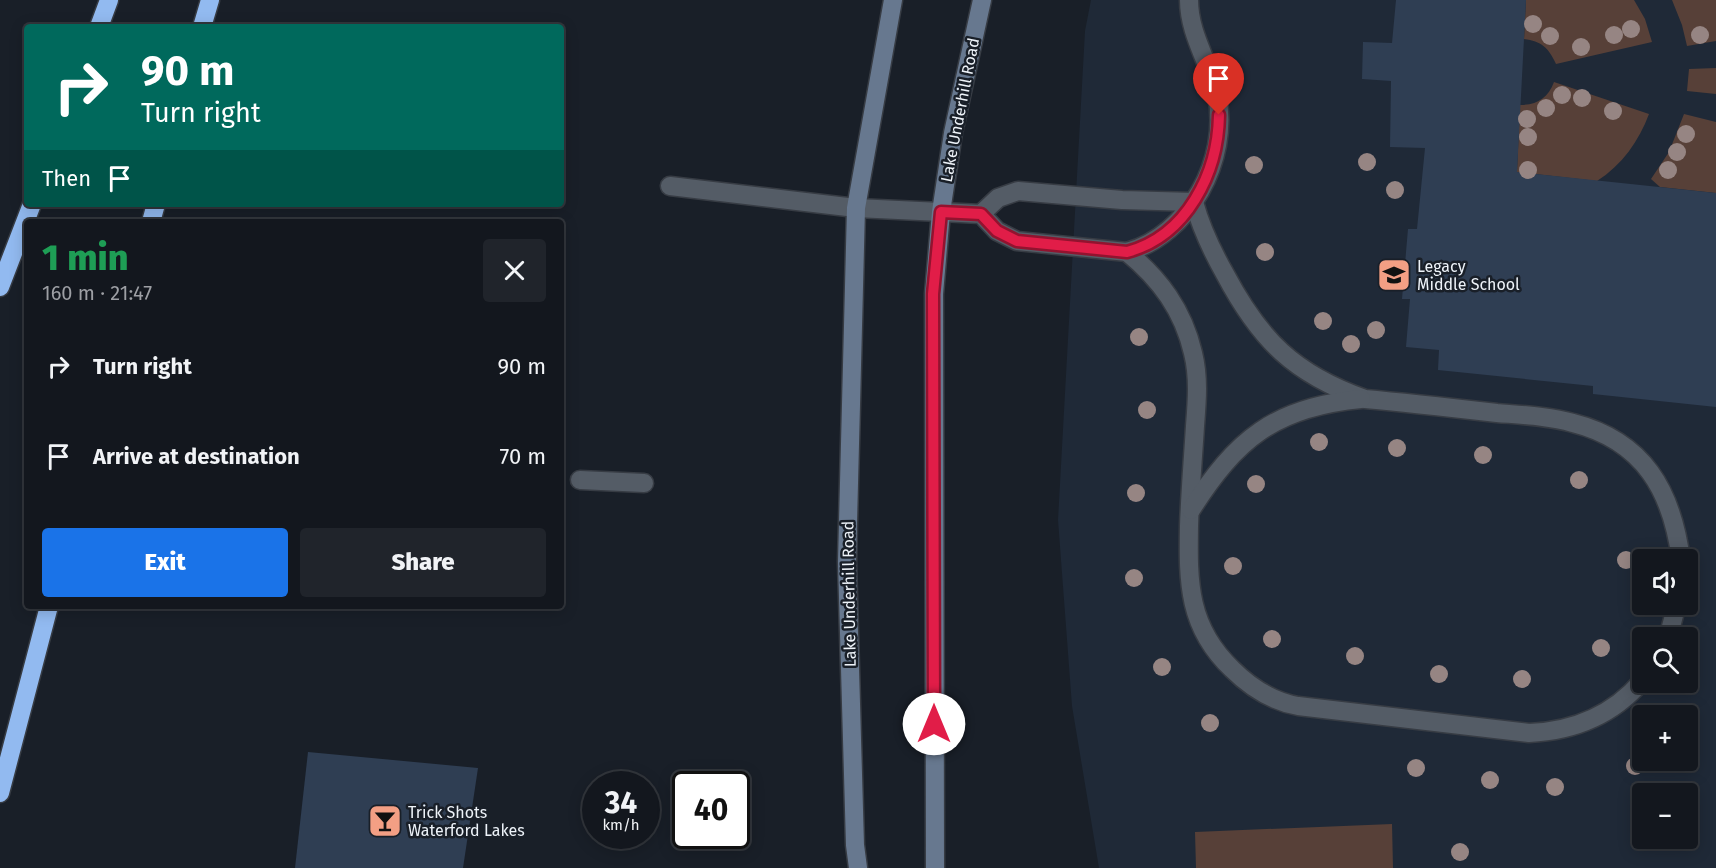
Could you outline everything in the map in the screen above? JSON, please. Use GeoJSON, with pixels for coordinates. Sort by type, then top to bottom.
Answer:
{"type":"FeatureCollection","features":[{"type":"Feature","properties":{"kind":"highway"},"geometry":{"type":"LineString","coordinates":[[100,24],[109,0]]}},
{"type":"Feature","properties":{"kind":"highway"},"geometry":{"type":"LineString","coordinates":[[203,24],[210,0]]}},
{"type":"Feature","properties":{"kind":"highway"},"geometry":{"type":"LineString","coordinates":[[0,287],[24,225]]}},
{"type":"Feature","properties":{"kind":"highway"},"geometry":{"type":"LineString","coordinates":[[0,793],[49,609]]}},
{"type":"Feature","properties":{"kind":"street","name":"Lake Underhill Road"},"geometry":{"type":"LineString","coordinates":[[858,868],[855,844],[847,562],[856,208],[893,0]]}},
{"type":"Feature","properties":{"kind":"street","name":"Lake Underhill Road"},"geometry":{"type":"LineString","coordinates":[[935,868],[933,294],[941,212],[953,133],[982,0]]}},
{"type":"Feature","properties":{"kind":"street"},"geometry":{"type":"LineString","coordinates":[[670,186],[856,208],[981,214],[997,231],[1017,241],[1127,252],[1138,249],[1161,237],[1194,202],[1204,183],[1216,149],[1219,115],[1217,98],[1193,31],[1190,19],[1190,0]]}},
{"type":"Feature","properties":{"kind":"street"},"geometry":{"type":"LineString","coordinates":[[981,214],[998,198],[1018,191],[1122,200],[1194,202]]}},
{"type":"Feature","properties":{"kind":"street"},"geometry":{"type":"LineString","coordinates":[[1194,202],[1200,226],[1236,296],[1255,325],[1280,352],[1300,368],[1342,391],[1365,399]]}},
{"type":"Feature","properties":{"kind":"street"},"geometry":{"type":"LineString","coordinates":[[1127,252],[1163,286],[1186,326],[1193,354],[1197,391],[1188,574],[1191,598],[1198,621],[1209,642],[1222,660],[1251,687],[1286,704],[1529,733],[1553,732],[1593,720],[1632,692]]}},
{"type":"Feature","properties":{"kind":"street"},"geometry":{"type":"LineString","coordinates":[[1190,512],[1228,457],[1268,426],[1315,405],[1365,399],[1554,418],[1593,429],[1611,438],[1640,461],[1661,489],[1672,513],[1679,549]]}},
{"type":"Feature","properties":{"kind":"street"},"geometry":{"type":"LineString","coordinates":[[580,480],[644,483]]}},
{"type":"Feature","properties":{"kind":"shaded area","name":"Legacy Middle School"},"geometry":{"type":"Polygon","coordinates":[[[1091,0],[1716,0],[1716,868],[1099,868],[1072,706],[1058,520],[1085,31],[1091,0]]]}},
{"type":"Feature","properties":{"kind":"shaded area"},"geometry":{"type":"Polygon","coordinates":[[[1526,0],[1634,0],[1645,19],[1652,42],[1556,64],[1544,46],[1524,39],[1526,0]]]}},
{"type":"Feature","properties":{"kind":"shaded area"},"geometry":{"type":"Polygon","coordinates":[[[1672,0],[1716,0],[1716,41],[1687,46],[1672,0]]]}},
{"type":"Feature","properties":{"kind":"shaded area"},"geometry":{"type":"Polygon","coordinates":[[[1716,68],[1716,94],[1687,91],[1689,69],[1716,68]]]}},
{"type":"Feature","properties":{"kind":"shaded area"},"geometry":{"type":"Polygon","coordinates":[[[1554,82],[1649,114],[1629,152],[1597,181],[1517,172],[1520,105],[1532,104],[1541,100],[1549,92],[1554,82]]]}},
{"type":"Feature","properties":{"kind":"shaded area"},"geometry":{"type":"Polygon","coordinates":[[[1684,114],[1716,122],[1716,193],[1660,187],[1651,179],[1669,152],[1684,114]]]}},
{"type":"Feature","properties":{"kind":"shaded area"},"geometry":{"type":"Polygon","coordinates":[[[1392,824],[1393,868],[1196,868],[1195,832],[1392,824]]]}},
{"type":"Feature","properties":{"kind":"building"},"geometry":{"type":"Polygon","coordinates":[[[1396,0],[1526,0],[1517,172],[1716,193],[1716,407],[1593,394],[1593,386],[1438,370],[1439,350],[1406,347],[1410,299],[1402,299],[1408,229],[1417,229],[1425,148],[1390,147],[1391,81],[1362,79],[1363,42],[1392,43],[1396,0]]]}},
{"type":"Feature","properties":{"kind":"building","name":"Trick Shots Waterford Lakes"},"geometry":{"type":"Polygon","coordinates":[[[308,752],[478,768],[463,868],[295,868],[308,752]]]}},
{"type":"Feature","properties":{"kind":"place","name":"Legacy Middle School"},"geometry":{"type":"Point","coordinates":[1394,275]}},
{"type":"Feature","properties":{"kind":"place","name":"Trick Shots Waterford Lakes"},"geometry":{"type":"Point","coordinates":[385,821]}},
{"type":"Feature","properties":{"kind":"route"},"geometry":{"type":"LineString","coordinates":[[934,724],[933,294],[941,212],[981,214],[997,231],[1017,241],[1127,252],[1138,249],[1161,237],[1194,202],[1207,176],[1216,149],[1219,115]]}}]}
